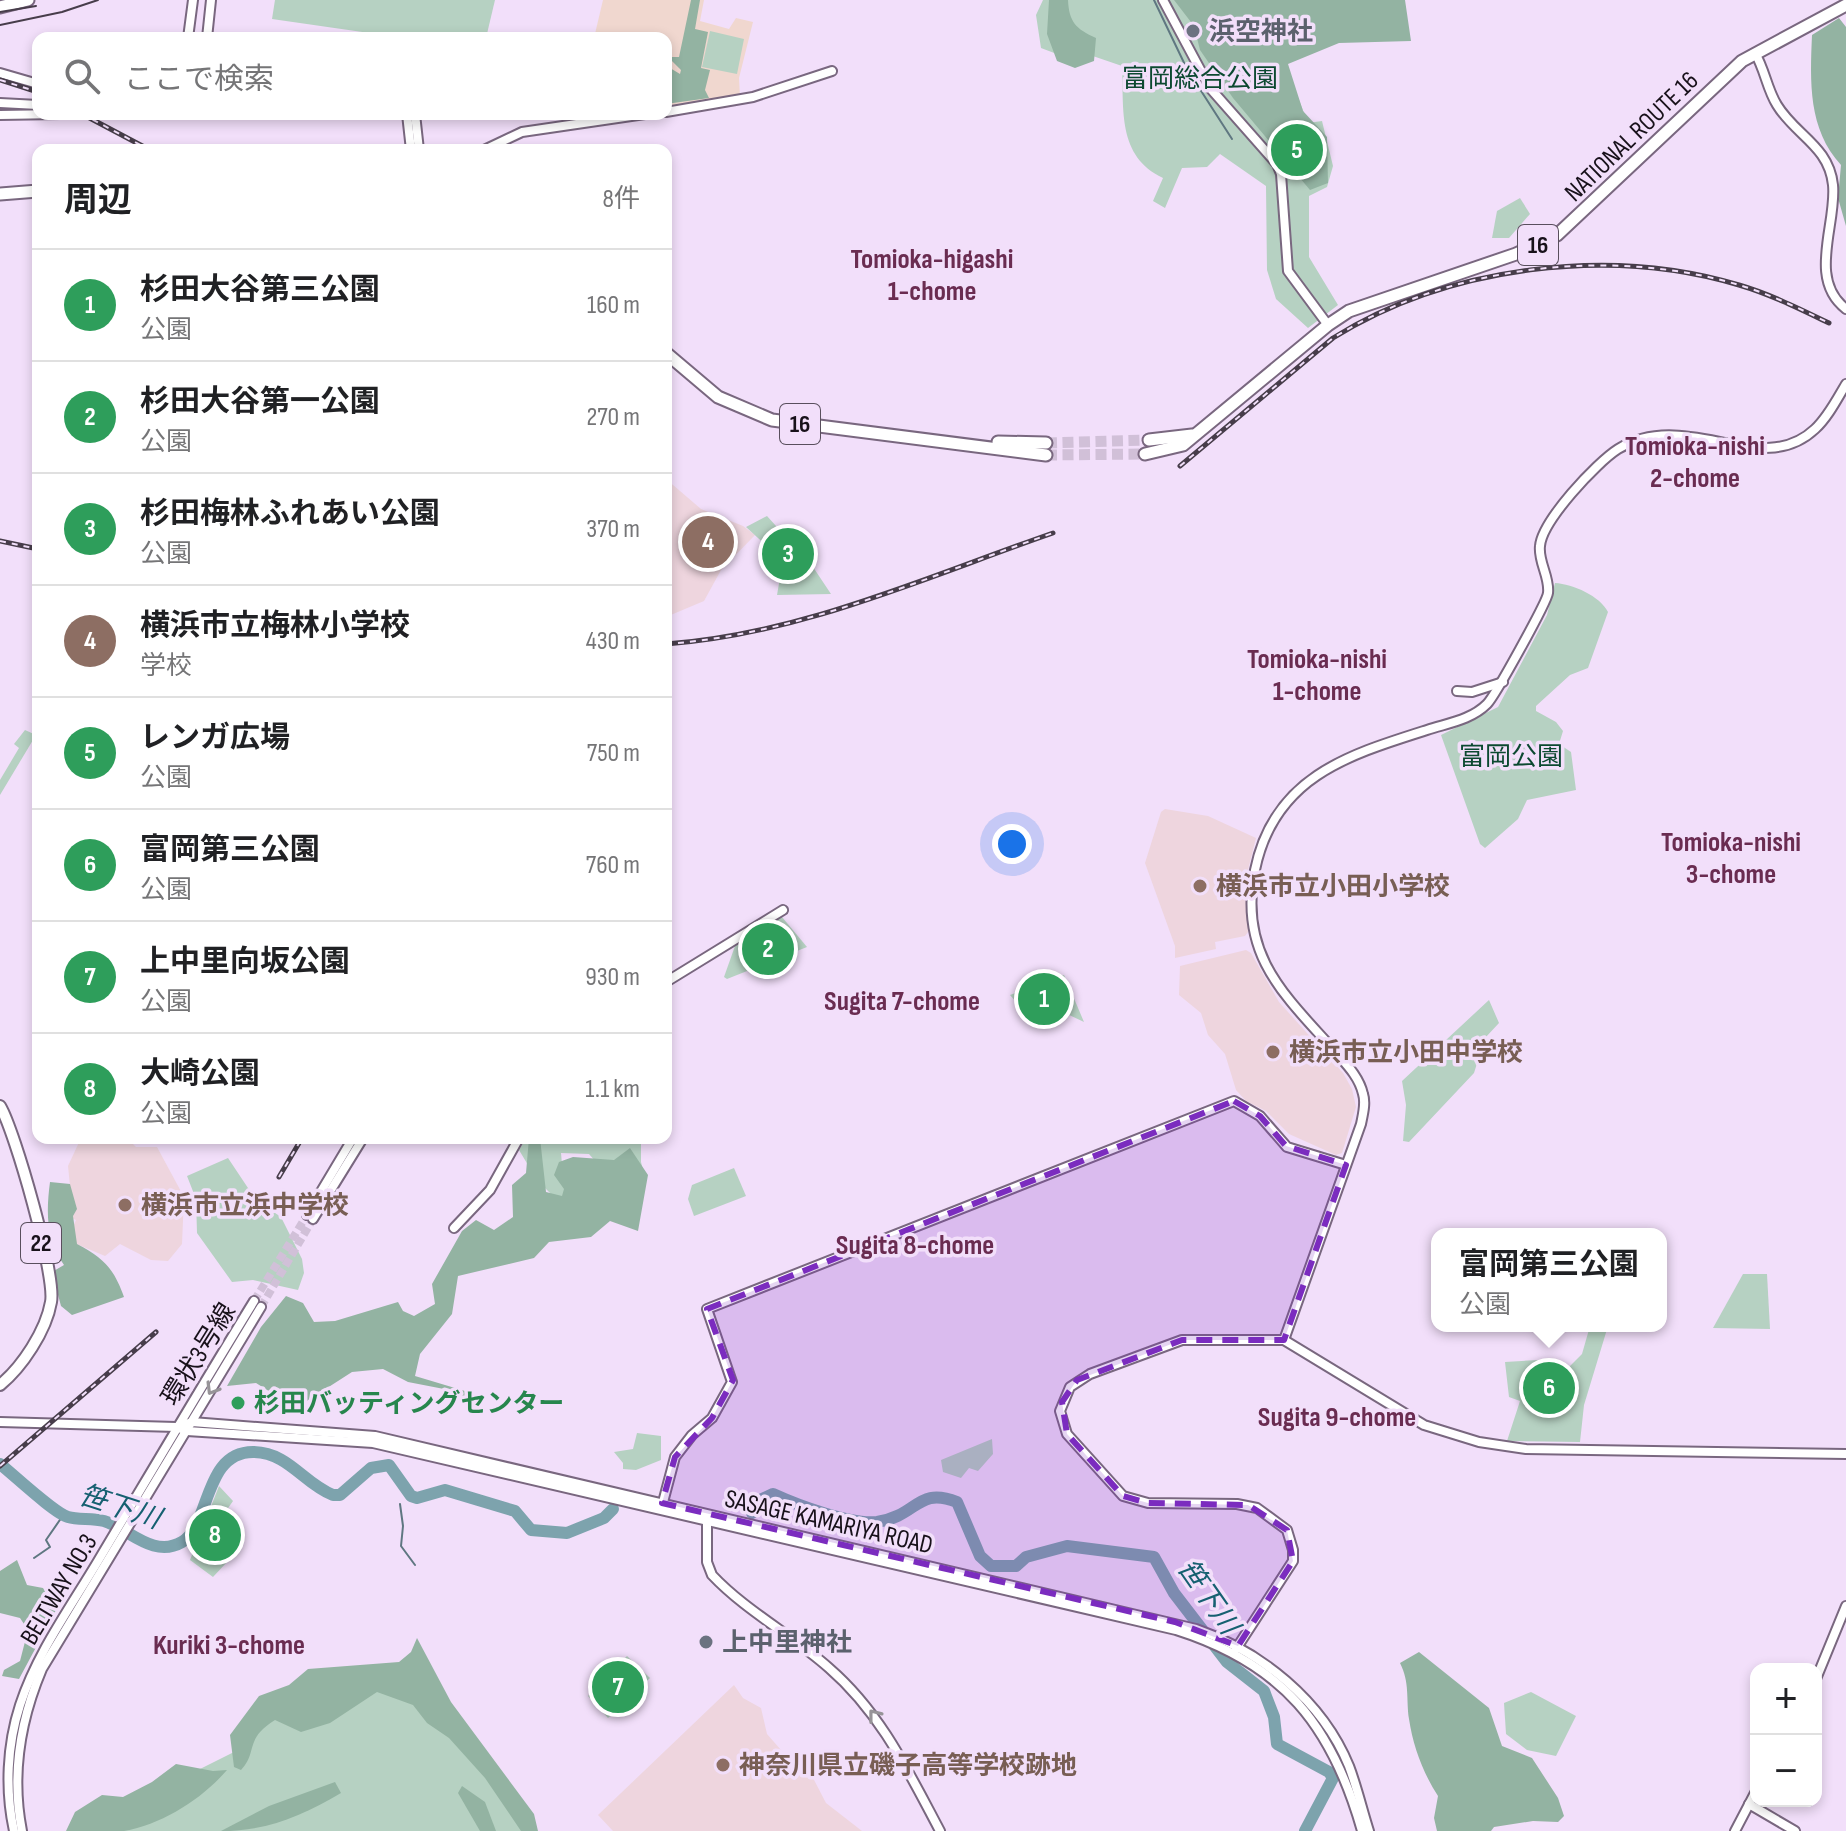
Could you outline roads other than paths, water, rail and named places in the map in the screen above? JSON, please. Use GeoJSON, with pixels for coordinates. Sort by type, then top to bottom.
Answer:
{"type":"FeatureCollection","features":[{"type":"Feature","properties":{"kind":"highway"},"geometry":{"type":"LineString","coordinates":[[0,7],[28,0]]}},
{"type":"Feature","properties":{"kind":"highway","name":"NATIONAL ROUTE 16"},"geometry":{"type":"LineString","coordinates":[[1145,454],[1183,445],[1328,325],[1373,300],[1516,254],[1557,235],[1728,73],[1755,53],[1846,5]]}},
{"type":"Feature","properties":{"kind":"highway"},"geometry":{"type":"LineString","coordinates":[[0,191],[32,188]]}},
{"type":"Feature","properties":{"kind":"highway","name":"16"},"geometry":{"type":"LineString","coordinates":[[672,358],[718,397],[755,415],[787,422],[1046,449]]}},
{"type":"Feature","properties":{"kind":"highway"},"geometry":{"type":"LineString","coordinates":[[1149,440],[1199,433]]}},
{"type":"Feature","properties":{"kind":"main road","name":"22"},"geometry":{"type":"LineString","coordinates":[[0,1106],[19,1152],[52,1291],[44,1325],[11,1376],[0,1385]]}},
{"type":"Feature","properties":{"kind":"street"},"geometry":{"type":"LineString","coordinates":[[189,32],[193,0]]}},
{"type":"Feature","properties":{"kind":"street"},"geometry":{"type":"LineString","coordinates":[[208,32],[211,0]]}},
{"type":"Feature","properties":{"kind":"street"},"geometry":{"type":"LineString","coordinates":[[1163,0],[1210,88],[1277,164],[1281,174],[1288,271],[1328,325]]}},
{"type":"Feature","properties":{"kind":"street"},"geometry":{"type":"LineString","coordinates":[[1755,53],[1779,109],[1826,158],[1833,187],[1827,269],[1833,297],[1846,309]]}},
{"type":"Feature","properties":{"kind":"street"},"geometry":{"type":"LineString","coordinates":[[672,111],[753,97],[832,71]]}},
{"type":"Feature","properties":{"kind":"street"},"geometry":{"type":"LineString","coordinates":[[0,73],[32,82]]}},
{"type":"Feature","properties":{"kind":"street"},"geometry":{"type":"LineString","coordinates":[[0,103],[32,105]]}},
{"type":"Feature","properties":{"kind":"street"},"geometry":{"type":"LineString","coordinates":[[0,115],[32,114]]}},
{"type":"Feature","properties":{"kind":"street"},"geometry":{"type":"LineString","coordinates":[[408,120],[410,144]]}},
{"type":"Feature","properties":{"kind":"street"},"geometry":{"type":"LineString","coordinates":[[416,120],[418,144]]}},
{"type":"Feature","properties":{"kind":"street"},"geometry":{"type":"LineString","coordinates":[[497,144],[522,132],[604,120]]}},
{"type":"Feature","properties":{"kind":"street"},"geometry":{"type":"LineString","coordinates":[[1284,1340],[1361,1124],[1364,1096],[1357,1078],[1282,995],[1258,951],[1252,896],[1258,858],[1270,828],[1286,802],[1321,771],[1350,755],[1468,718],[1488,703],[1504,681],[1518,647],[1546,603],[1547,579],[1539,549],[1543,531],[1603,460],[1633,442],[1667,434],[1708,438],[1748,448],[1783,447],[1815,430],[1846,384]]}},
{"type":"Feature","properties":{"kind":"street"},"geometry":{"type":"LineString","coordinates":[[1457,691],[1472,692],[1504,681]]}},
{"type":"Feature","properties":{"kind":"street"},"geometry":{"type":"LineString","coordinates":[[672,978],[783,910]]}},
{"type":"Feature","properties":{"kind":"street"},"geometry":{"type":"LineString","coordinates":[[662,1507],[675,1457],[692,1435],[712,1418],[732,1382],[707,1309],[1234,1101],[1260,1116],[1287,1147],[1346,1165]]}},
{"type":"Feature","properties":{"kind":"street"},"geometry":{"type":"LineString","coordinates":[[350,1144],[310,1217],[359,1144]]}},
{"type":"Feature","properties":{"kind":"street"},"geometry":{"type":"LineString","coordinates":[[454,1228],[490,1190],[516,1144]]}},
{"type":"Feature","properties":{"kind":"street","name":"環状3号線"},"geometry":{"type":"LineString","coordinates":[[176,1427],[258,1304],[189,1427]]}},
{"type":"Feature","properties":{"kind":"street"},"geometry":{"type":"LineString","coordinates":[[1236,1650],[1293,1561],[1287,1530],[1282,1523],[1248,1505],[1131,1500],[1114,1489],[1073,1443],[1063,1427],[1060,1411],[1065,1394],[1077,1380],[1182,1340],[1284,1340],[1408,1417],[1479,1442],[1526,1449],[1846,1454]]}},
{"type":"Feature","properties":{"kind":"street","name":"SASAGE KAMARIYA ROAD"},"geometry":{"type":"LineString","coordinates":[[0,1422],[375,1436],[662,1507],[1196,1629],[1212,1634],[1285,1680],[1320,1718],[1348,1763],[1369,1831]]}},
{"type":"Feature","properties":{"kind":"street","name":"BELTWAY NO.3"},"geometry":{"type":"LineString","coordinates":[[126,1522],[176,1427]]}},
{"type":"Feature","properties":{"kind":"street","name":"BELTWAY NO.3"},"geometry":{"type":"LineString","coordinates":[[14,1831],[9,1765],[20,1705],[50,1641],[189,1427]]}},
{"type":"Feature","properties":{"kind":"street"},"geometry":{"type":"LineString","coordinates":[[707,1517],[707,1562],[712,1575],[828,1666],[873,1712],[894,1743],[940,1831]]}},
{"type":"Feature","properties":{"kind":"street","name":"SASAGE KAMARIYA ROAD"},"geometry":{"type":"LineString","coordinates":[[707,1517],[1203,1638],[1236,1650],[1283,1687],[1318,1727],[1343,1770],[1362,1831]]}},
{"type":"Feature","properties":{"kind":"street","name":"BELTWAY NO.3"},"geometry":{"type":"LineString","coordinates":[[22,1831],[16,1786],[26,1711],[53,1648],[116,1538]]}},
{"type":"Feature","properties":{"kind":"street"},"geometry":{"type":"LineString","coordinates":[[1822,1664],[1846,1606]]}},
{"type":"Feature","properties":{"kind":"street"},"geometry":{"type":"LineString","coordinates":[[1735,1831],[1749,1804],[1795,1831]]}},
{"type":"Feature","properties":{"kind":"waterway"},"geometry":{"type":"LineString","coordinates":[[1154,0],[1187,69],[1232,139]]}},
{"type":"Feature","properties":{"kind":"waterway","name":"笹下川"},"geometry":{"type":"LineString","coordinates":[[0,1464],[62,1514],[104,1521],[161,1547],[182,1542],[191,1533],[216,1476],[225,1463],[237,1455],[254,1452],[277,1457],[333,1495],[340,1495],[371,1468],[389,1465],[411,1496],[417,1498],[445,1490],[515,1511],[531,1530],[567,1533],[604,1518],[613,1509]]}},
{"type":"Feature","properties":{"kind":"waterway","name":"笹下川"},"geometry":{"type":"LineString","coordinates":[[752,1513],[758,1501],[773,1494],[839,1517],[877,1522],[891,1519],[925,1500],[944,1498],[957,1502],[980,1556],[991,1566],[1016,1566],[1026,1557],[1067,1546],[1154,1557],[1174,1593],[1227,1662],[1264,1691],[1274,1717],[1277,1744],[1329,1772],[1333,1778],[1305,1831]]}},
{"type":"Feature","properties":{"kind":"waterway"},"geometry":{"type":"LineString","coordinates":[[400,1504],[403,1526],[401,1546],[415,1565]]}},
{"type":"Feature","properties":{"kind":"waterway"},"geometry":{"type":"LineString","coordinates":[[34,1558],[50,1547],[46,1540],[64,1514]]}},
{"type":"Feature","properties":{"kind":"tunnel"},"geometry":{"type":"LineString","coordinates":[[1046,443],[1149,440]]}},
{"type":"Feature","properties":{"kind":"tunnel"},"geometry":{"type":"LineString","coordinates":[[1046,455],[1145,454]]}},
{"type":"Feature","properties":{"kind":"tunnel"},"geometry":{"type":"LineString","coordinates":[[254,1301],[307,1215]]}},
{"type":"Feature","properties":{"kind":"tunnel"},"geometry":{"type":"LineString","coordinates":[[261,1307],[313,1219]]}},
{"type":"Feature","properties":{"kind":"tram line"},"geometry":{"type":"LineString","coordinates":[[0,25],[62,12],[98,0]]}},
{"type":"Feature","properties":{"kind":"tram line"},"geometry":{"type":"LineString","coordinates":[[0,12],[36,6]]}},
{"type":"Feature","properties":{"kind":"railway"},"geometry":{"type":"LineString","coordinates":[[0,80],[32,90]]}},
{"type":"Feature","properties":{"kind":"railway"},"geometry":{"type":"LineString","coordinates":[[93,120],[139,144]]}},
{"type":"Feature","properties":{"kind":"railway"},"geometry":{"type":"LineString","coordinates":[[1180,466],[1333,338],[1378,313],[1478,279],[1530,270],[1584,266],[1637,267],[1689,273],[1751,289],[1829,323]]}},
{"type":"Feature","properties":{"kind":"railway"},"geometry":{"type":"LineString","coordinates":[[672,643],[766,629],[815,616],[1053,533]]}},
{"type":"Feature","properties":{"kind":"railway"},"geometry":{"type":"LineString","coordinates":[[0,541],[32,548]]}},
{"type":"Feature","properties":{"kind":"railway"},"geometry":{"type":"LineString","coordinates":[[279,1177],[298,1144]]}},
{"type":"Feature","properties":{"kind":"railway"},"geometry":{"type":"LineString","coordinates":[[0,1466],[156,1332]]}},
{"type":"Feature","properties":{"kind":"place","name":"浜空神社"},"geometry":{"type":"Point","coordinates":[1193,31]}},
{"type":"Feature","properties":{"kind":"place","name":"レンガ広場"},"geometry":{"type":"Point","coordinates":[1297,150]}},
{"type":"Feature","properties":{"kind":"place","name":"横浜市立梅林小学校"},"geometry":{"type":"Point","coordinates":[708,542]}},
{"type":"Feature","properties":{"kind":"place","name":"杉田梅林ふれあい公園"},"geometry":{"type":"Point","coordinates":[788,554]}},
{"type":"Feature","properties":{"kind":"place","name":"横浜市立小田小学校"},"geometry":{"type":"Point","coordinates":[1200,886]}},
{"type":"Feature","properties":{"kind":"place","name":"杉田大谷第一公園"},"geometry":{"type":"Point","coordinates":[768,949]}},
{"type":"Feature","properties":{"kind":"place","name":"杉田大谷第三公園"},"geometry":{"type":"Point","coordinates":[1044,999]}},
{"type":"Feature","properties":{"kind":"place","name":"横浜市立小田中学校"},"geometry":{"type":"Point","coordinates":[1273,1052]}},
{"type":"Feature","properties":{"kind":"place","name":"横浜市立浜中学校"},"geometry":{"type":"Point","coordinates":[125,1205]}},
{"type":"Feature","properties":{"kind":"place","name":"富岡第三公園"},"geometry":{"type":"Point","coordinates":[1549,1388]}},
{"type":"Feature","properties":{"kind":"place","name":"杉田バッティングセンター"},"geometry":{"type":"Point","coordinates":[238,1403]}},
{"type":"Feature","properties":{"kind":"place","name":"大崎公園"},"geometry":{"type":"Point","coordinates":[215,1535]}},
{"type":"Feature","properties":{"kind":"place","name":"上中里神社"},"geometry":{"type":"Point","coordinates":[706,1642]}},
{"type":"Feature","properties":{"kind":"place","name":"上中里向坂公園"},"geometry":{"type":"Point","coordinates":[618,1687]}},
{"type":"Feature","properties":{"kind":"place","name":"神奈川県立磯子高等学校跡地"},"geometry":{"type":"Point","coordinates":[723,1765]}},
{"type":"Feature","properties":{"kind":"district","name":"Tomioka-higashi 1-chome"},"geometry":{"type":"Point","coordinates":[932,274]}},
{"type":"Feature","properties":{"kind":"district","name":"Tomioka-nishi 2-chome"},"geometry":{"type":"Point","coordinates":[1695,461]}},
{"type":"Feature","properties":{"kind":"district","name":"Tomioka-nishi 1-chome"},"geometry":{"type":"Point","coordinates":[1317,674]}},
{"type":"Feature","properties":{"kind":"district","name":"Tomioka-nishi 3-chome"},"geometry":{"type":"Point","coordinates":[1731,857]}},
{"type":"Feature","properties":{"kind":"district","name":"Sugita 7-chome"},"geometry":{"type":"Point","coordinates":[902,1000]}},
{"type":"Feature","properties":{"kind":"district","name":"Sugita 8-chome"},"geometry":{"type":"Point","coordinates":[915,1244]}},
{"type":"Feature","properties":{"kind":"district","name":"Sugita 9-chome"},"geometry":{"type":"Point","coordinates":[1337,1416]}},
{"type":"Feature","properties":{"kind":"district","name":"Kuriki 3-chome"},"geometry":{"type":"Point","coordinates":[229,1644]}},
{"type":"Feature","properties":{"kind":"park label","name":"富岡総合公園"},"geometry":{"type":"Point","coordinates":[1200,78]}},
{"type":"Feature","properties":{"kind":"park label","name":"富岡公園"},"geometry":{"type":"Point","coordinates":[1511,756]}}]}
